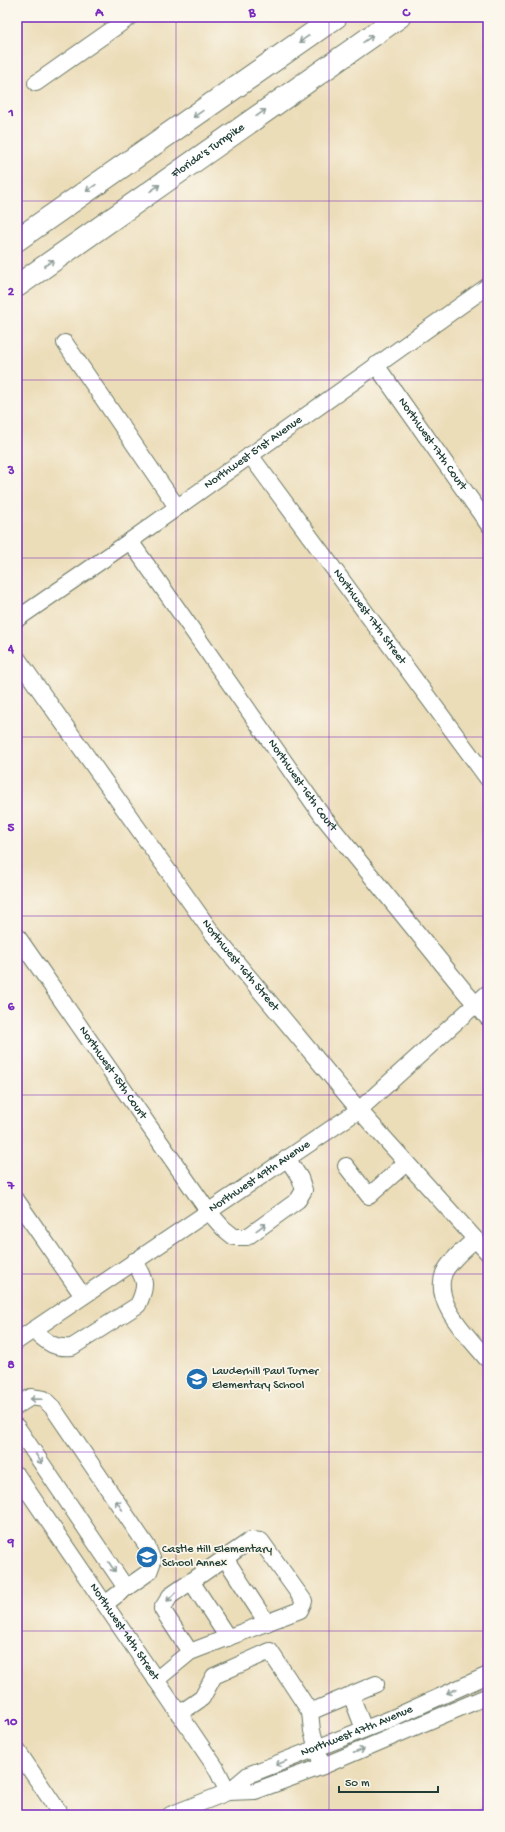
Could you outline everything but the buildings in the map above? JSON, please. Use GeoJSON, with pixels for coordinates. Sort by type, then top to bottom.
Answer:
{"type":"FeatureCollection","features":[{"type":"Feature","properties":{"kind":"highway"},"geometry":{"type":"LineString","coordinates":[[17,240],[336,17]]}},
{"type":"Feature","properties":{"kind":"highway","name":"Florida's Turnpike"},"geometry":{"type":"LineString","coordinates":[[17,286],[399,17]]}},
{"type":"Feature","properties":{"kind":"street"},"geometry":{"type":"LineString","coordinates":[[36,83],[130,17]]}},
{"type":"Feature","properties":{"kind":"street","name":"Northwest 51st Avenue"},"geometry":{"type":"LineString","coordinates":[[17,619],[130,541],[488,286]]}},
{"type":"Feature","properties":{"kind":"street"},"geometry":{"type":"LineString","coordinates":[[65,343],[177,507]]}},
{"type":"Feature","properties":{"kind":"street","name":"Northwest 17th Court"},"geometry":{"type":"LineString","coordinates":[[376,365],[488,524]]}},
{"type":"Feature","properties":{"kind":"street","name":"Northwest 17th Street"},"geometry":{"type":"LineString","coordinates":[[250,455],[488,779]]}},
{"type":"Feature","properties":{"kind":"street","name":"Northwest 16th Court"},"geometry":{"type":"LineString","coordinates":[[130,541],[321,814],[488,1018]]}},
{"type":"Feature","properties":{"kind":"street","name":"Northwest 16th Street"},"geometry":{"type":"LineString","coordinates":[[17,658],[213,934],[359,1110],[488,1253]]}},
{"type":"Feature","properties":{"kind":"street","name":"Northwest 15th Court"},"geometry":{"type":"LineString","coordinates":[[17,936],[208,1211],[223,1228],[234,1237],[246,1237],[298,1200],[304,1190],[300,1178],[287,1158]]}},
{"type":"Feature","properties":{"kind":"street","name":"Northwest 49th Avenue"},"geometry":{"type":"LineString","coordinates":[[17,1341],[359,1110],[488,993]]}},
{"type":"Feature","properties":{"kind":"street"},"geometry":{"type":"LineString","coordinates":[[346,1166],[369,1196],[406,1162]]}},
{"type":"Feature","properties":{"kind":"street"},"geometry":{"type":"LineString","coordinates":[[17,1201],[83,1296]]}},
{"type":"Feature","properties":{"kind":"street"},"geometry":{"type":"LineString","coordinates":[[475,1239],[452,1262],[444,1273],[442,1296],[447,1308],[488,1359]]}},
{"type":"Feature","properties":{"kind":"street"},"geometry":{"type":"LineString","coordinates":[[33,1330],[47,1343],[60,1348],[72,1347],[138,1305],[144,1293],[144,1279],[134,1261]]}},
{"type":"Feature","properties":{"kind":"street"},"geometry":{"type":"LineString","coordinates":[[17,1406],[31,1398],[44,1400],[53,1408],[147,1546],[152,1561],[150,1572],[105,1604]]}},
{"type":"Feature","properties":{"kind":"street"},"geometry":{"type":"LineString","coordinates":[[17,1427],[126,1588]]}},
{"type":"Feature","properties":{"kind":"street","name":"Northwest 14th Street"},"geometry":{"type":"LineString","coordinates":[[17,1475],[216,1768],[228,1792]]}},
{"type":"Feature","properties":{"kind":"street"},"geometry":{"type":"LineString","coordinates":[[156,1680],[190,1652],[300,1610],[304,1602],[261,1541],[251,1540],[170,1596],[162,1609],[190,1652]]}},
{"type":"Feature","properties":{"kind":"street"},"geometry":{"type":"LineString","coordinates":[[225,1558],[267,1623]]}},
{"type":"Feature","properties":{"kind":"street"},"geometry":{"type":"LineString","coordinates":[[191,1581],[228,1638]]}},
{"type":"Feature","properties":{"kind":"street"},"geometry":{"type":"LineString","coordinates":[[179,1714],[202,1698],[214,1676],[270,1651],[310,1712],[312,1731],[323,1766]]}},
{"type":"Feature","properties":{"kind":"street","name":"Northwest 47th Avenue"},"geometry":{"type":"LineString","coordinates":[[170,1815],[228,1792],[248,1775],[317,1749],[488,1676]]}},
{"type":"Feature","properties":{"kind":"street"},"geometry":{"type":"LineString","coordinates":[[310,1712],[376,1684]]}},
{"type":"Feature","properties":{"kind":"street"},"geometry":{"type":"LineString","coordinates":[[351,1695],[364,1729]]}},
{"type":"Feature","properties":{"kind":"street","name":"Northwest 47th Avenue"},"geometry":{"type":"LineString","coordinates":[[228,1792],[255,1791],[323,1766],[488,1696]]}},
{"type":"Feature","properties":{"kind":"street"},"geometry":{"type":"LineString","coordinates":[[17,1750],[61,1815]]}},
{"type":"Feature","properties":{"kind":"waterway"},"geometry":{"type":"LineString","coordinates":[[483,1815],[488,1813]]}},
{"type":"Feature","properties":{"kind":"place","name":"Lauderhill Paul Turner Elementary School"},"geometry":{"type":"Point","coordinates":[197,1379]}},
{"type":"Feature","properties":{"kind":"place","name":"Castle Hill Elementary School Annex"},"geometry":{"type":"Point","coordinates":[147,1557]}}]}
